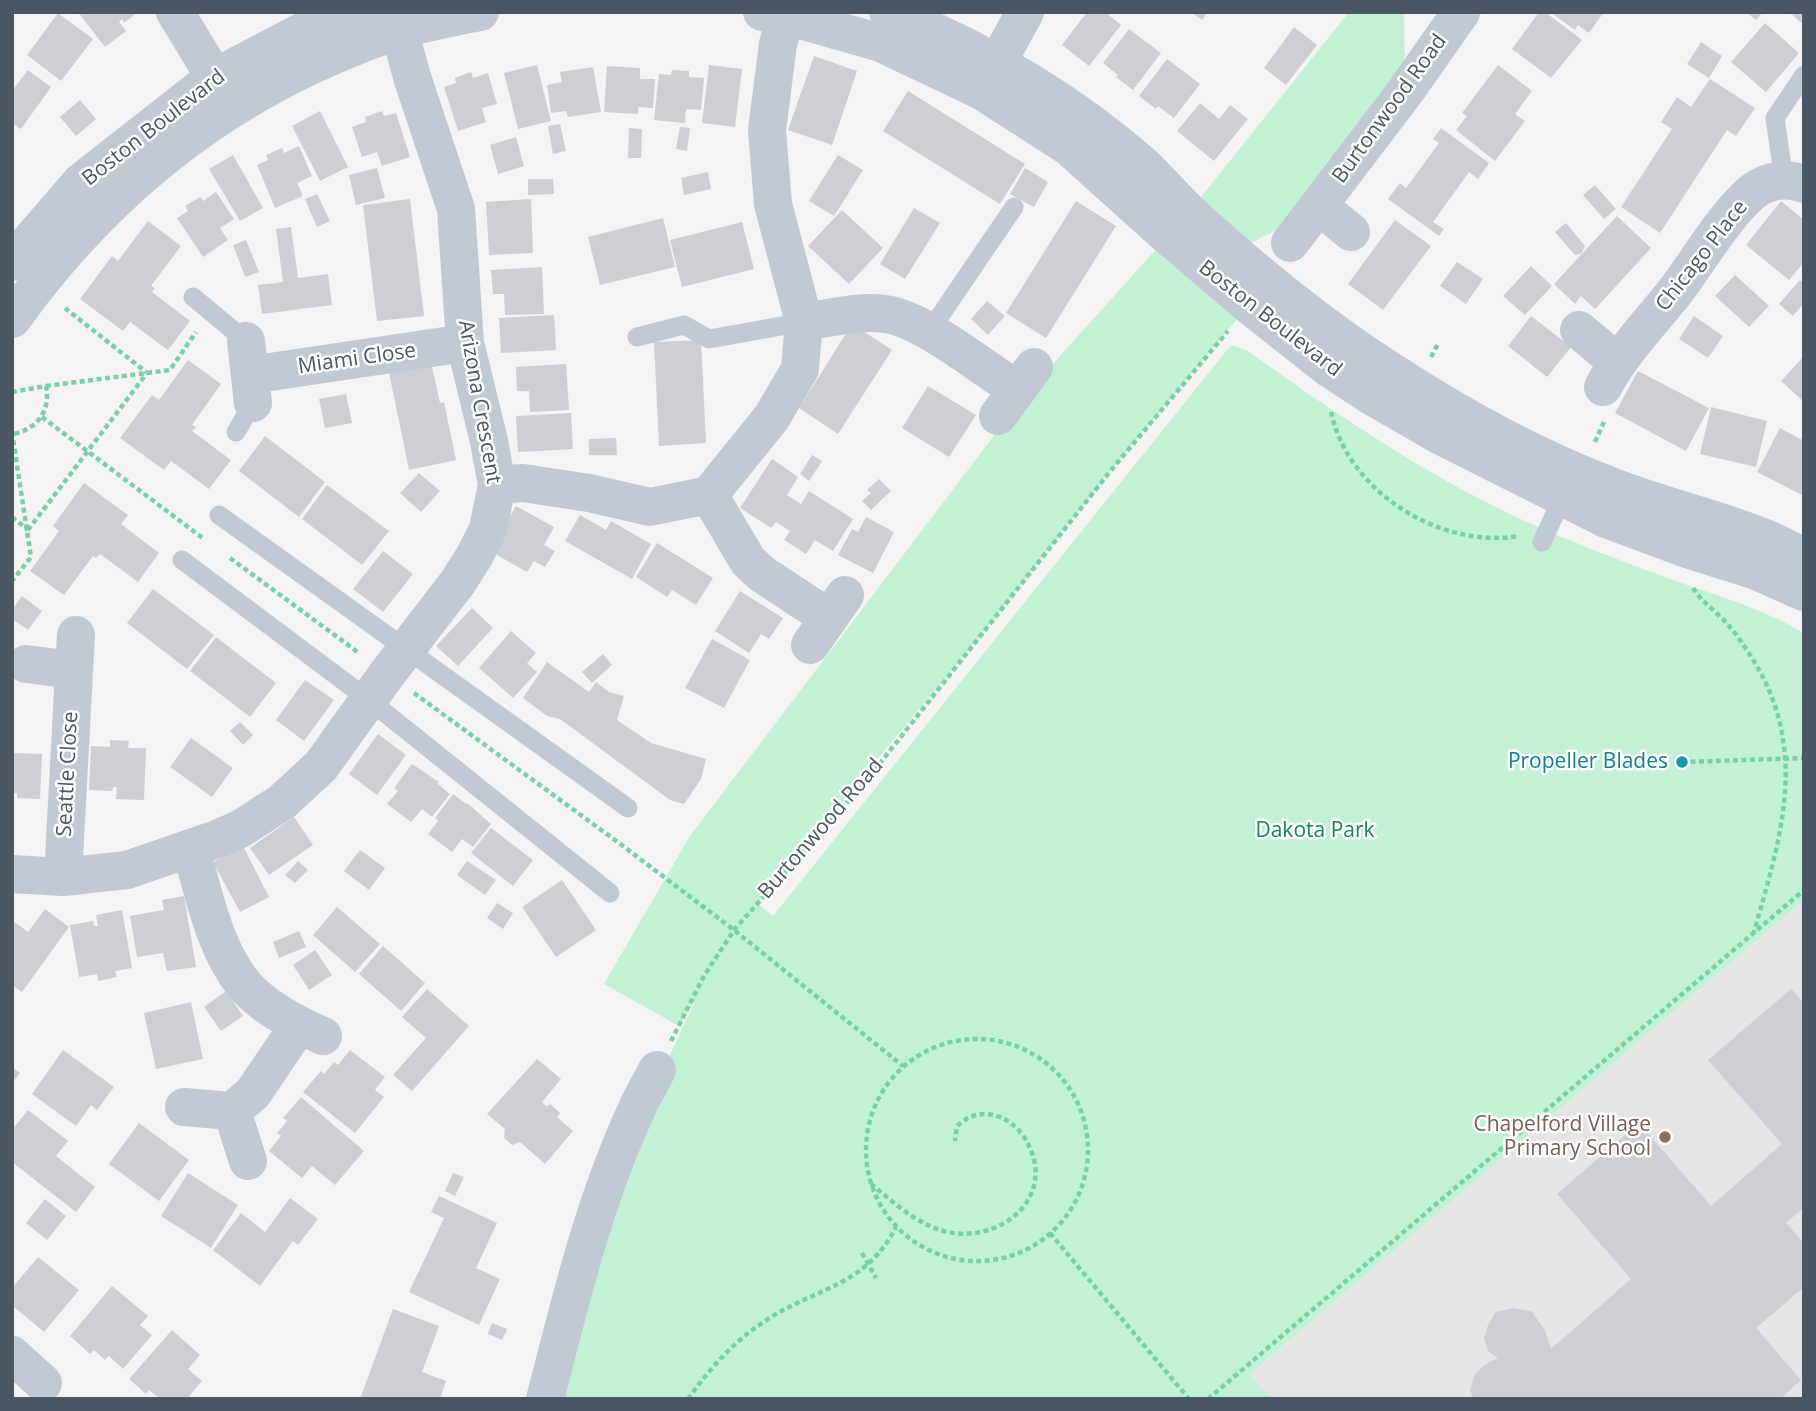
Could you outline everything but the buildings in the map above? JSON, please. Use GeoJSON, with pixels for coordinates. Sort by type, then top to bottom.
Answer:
{"type":"FeatureCollection","features":[{"type":"Feature","properties":{"kind":"street"},"geometry":{"type":"LineString","coordinates":[[176,12],[224,92]]}},
{"type":"Feature","properties":{"kind":"street","name":"Boston Boulevard"},"geometry":{"type":"LineString","coordinates":[[12,262],[81,182],[224,92],[307,29],[359,12]]}},
{"type":"Feature","properties":{"kind":"street","name":"Boston Boulevard"},"geometry":{"type":"LineString","coordinates":[[12,319],[36,287],[106,207],[178,144],[224,92],[320,60],[396,21],[480,12]]}},
{"type":"Feature","properties":{"kind":"street","name":"Boston Boulevard"},"geometry":{"type":"LineString","coordinates":[[888,12],[942,34],[989,76]]}},
{"type":"Feature","properties":{"kind":"street"},"geometry":{"type":"LineString","coordinates":[[989,76],[1025,12]]}},
{"type":"Feature","properties":{"kind":"street","name":"Burtonwood Road"},"geometry":{"type":"LineString","coordinates":[[1290,243],[1461,12]]}},
{"type":"Feature","properties":{"kind":"street"},"geometry":{"type":"LineString","coordinates":[[497,485],[523,483],[589,493],[650,507],[709,495],[772,417],[800,369],[804,323],[773,204],[768,157],[767,130],[778,44],[778,14]]}},
{"type":"Feature","properties":{"kind":"street","name":"Boston Boulevard"},"geometry":{"type":"LineString","coordinates":[[778,14],[1043,90],[1142,164],[1189,212],[1267,281],[1385,368],[1493,434],[1557,510],[1606,519],[1754,570],[1804,592]]}},
{"type":"Feature","properties":{"kind":"street","name":"Arizona Crescent"},"geometry":{"type":"LineString","coordinates":[[12,874],[63,877],[127,870],[191,849],[262,817],[302,786],[321,766],[475,555],[488,529],[497,485],[465,344],[456,209],[396,21]]}},
{"type":"Feature","properties":{"kind":"street","name":"Chicago Place"},"geometry":{"type":"LineString","coordinates":[[1579,330],[1610,375],[1734,211],[1756,189],[1774,180],[1794,183]]}},
{"type":"Feature","properties":{"kind":"street","name":"Burtonwood Road"},"geometry":{"type":"LineString","coordinates":[[1319,206],[1351,233]]}},
{"type":"Feature","properties":{"kind":"street"},"geometry":{"type":"LineString","coordinates":[[804,323],[857,314],[890,314],[929,332],[1016,391]]}},
{"type":"Feature","properties":{"kind":"street","name":"Miami Close"},"geometry":{"type":"LineString","coordinates":[[246,388],[465,344]]}},
{"type":"Feature","properties":{"kind":"street","name":"Boston Boulevard"},"geometry":{"type":"LineString","coordinates":[[1557,510],[1618,489],[1765,538],[1804,557]]}},
{"type":"Feature","properties":{"kind":"street"},"geometry":{"type":"LineString","coordinates":[[709,495],[748,561],[762,574],[828,619]]}},
{"type":"Feature","properties":{"kind":"street","name":"Seattle Close"},"geometry":{"type":"LineString","coordinates":[[21,656],[74,653],[63,877]]}},
{"type":"Feature","properties":{"kind":"street"},"geometry":{"type":"LineString","coordinates":[[184,1107],[232,1111],[253,1093],[311,1031],[272,1009],[245,985],[227,957],[213,925],[191,849]]}},
{"type":"Feature","properties":{"kind":"street"},"geometry":{"type":"LineString","coordinates":[[545,1399],[597,1212],[634,1113],[657,1070]]}},
{"type":"Feature","properties":{"kind":"street"},"geometry":{"type":"LineString","coordinates":[[232,1111],[248,1161]]}},
{"type":"Feature","properties":{"kind":"lane"},"geometry":{"type":"LineString","coordinates":[[1794,183],[1775,118],[1804,75]]}},
{"type":"Feature","properties":{"kind":"lane"},"geometry":{"type":"LineString","coordinates":[[929,332],[1014,207]]}},
{"type":"Feature","properties":{"kind":"lane","name":"Miami Close"},"geometry":{"type":"LineString","coordinates":[[192,297],[211,311],[246,388]]}},
{"type":"Feature","properties":{"kind":"lane"},"geometry":{"type":"LineString","coordinates":[[637,337],[684,325],[709,339],[804,323]]}},
{"type":"Feature","properties":{"kind":"lane"},"geometry":{"type":"LineString","coordinates":[[219,514],[628,808]]}},
{"type":"Feature","properties":{"kind":"lane"},"geometry":{"type":"LineString","coordinates":[[182,560],[369,700],[610,893]]}},
{"type":"Feature","properties":{"kind":"path"},"geometry":{"type":"LineString","coordinates":[[56,301],[146,373]]}},
{"type":"Feature","properties":{"kind":"path"},"geometry":{"type":"LineString","coordinates":[[12,392],[170,370],[211,311]]}},
{"type":"Feature","properties":{"kind":"path","name":"Burtonwood Road"},"geometry":{"type":"LineString","coordinates":[[657,1070],[704,975],[734,930],[866,781],[1112,469],[1228,332]]}},
{"type":"Feature","properties":{"kind":"path"},"geometry":{"type":"LineString","coordinates":[[1426,363],[1439,342]]}},
{"type":"Feature","properties":{"kind":"path"},"geometry":{"type":"LineString","coordinates":[[28,530],[146,373]]}},
{"type":"Feature","properties":{"kind":"path"},"geometry":{"type":"LineString","coordinates":[[12,581],[31,557],[12,433],[27,429],[41,417],[48,403],[46,386]]}},
{"type":"Feature","properties":{"kind":"path"},"geometry":{"type":"LineString","coordinates":[[1329,404],[1339,435],[1360,471],[1376,489],[1411,515],[1453,533],[1509,538],[1537,533],[1557,510]]}},
{"type":"Feature","properties":{"kind":"path"},"geometry":{"type":"LineString","coordinates":[[41,417],[86,452]]}},
{"type":"Feature","properties":{"kind":"path"},"geometry":{"type":"LineString","coordinates":[[12,517],[28,530]]}},
{"type":"Feature","properties":{"kind":"path"},"geometry":{"type":"LineString","coordinates":[[1684,548],[1694,590],[1730,626],[1753,660],[1774,705],[1786,758],[1782,831],[1754,933]]}},
{"type":"Feature","properties":{"kind":"path"},"geometry":{"type":"LineString","coordinates":[[413,692],[734,930],[903,1066]]}},
{"type":"Feature","properties":{"kind":"path"},"geometry":{"type":"LineString","coordinates":[[1682,762],[1804,758]]}},
{"type":"Feature","properties":{"kind":"path"},"geometry":{"type":"LineString","coordinates":[[1208,1399],[1804,890]]}},
{"type":"Feature","properties":{"kind":"path"},"geometry":{"type":"LineString","coordinates":[[966,1038],[1001,1040],[1033,1053],[1060,1076],[1079,1105],[1088,1139],[1086,1174],[1073,1206],[1050,1233],[1027,1250],[999,1259],[970,1261],[942,1256],[916,1243],[896,1227],[881,1207],[870,1183],[866,1132],[873,1108],[886,1085],[903,1066],[932,1047],[966,1038]]}},
{"type":"Feature","properties":{"kind":"path"},"geometry":{"type":"LineString","coordinates":[[870,1183],[910,1214],[936,1229],[959,1234],[982,1233],[1002,1225],[1018,1214],[1029,1199],[1035,1181],[1035,1163],[1030,1146],[1019,1130],[1004,1119],[986,1113],[970,1115],[957,1126],[955,1141]]}},
{"type":"Feature","properties":{"kind":"path"},"geometry":{"type":"LineString","coordinates":[[688,1399],[708,1371],[725,1354],[767,1320],[835,1286],[869,1265],[886,1247],[896,1227]]}},
{"type":"Feature","properties":{"kind":"path"},"geometry":{"type":"LineString","coordinates":[[1050,1233],[1189,1399]]}},
{"type":"Feature","properties":{"kind":"path"},"geometry":{"type":"LineString","coordinates":[[862,1253],[876,1278]]}},
{"type":"Feature","properties":{"kind":"shaded area","name":"Chapelford Village Primary School"},"geometry":{"type":"Polygon","coordinates":[[[1804,900],[1804,1399],[1272,1399],[1250,1374],[1804,900]]]}},
{"type":"Feature","properties":{"kind":"green space"},"geometry":{"type":"Polygon","coordinates":[[[1349,12],[1404,12],[1405,92],[1290,223],[1243,247],[1189,212],[1349,12]]]}},
{"type":"Feature","properties":{"kind":"green space","name":"Dakota Park"},"geometry":{"type":"Polygon","coordinates":[[[1168,236],[1249,305],[1112,469],[987,628],[757,903],[773,916],[1231,345],[1246,350],[1319,401],[1429,471],[1506,512],[1612,557],[1748,606],[1804,633],[1804,900],[1250,1374],[1272,1399],[540,1399],[597,1212],[696,999],[679,1026],[604,984],[690,836],[1024,396],[1168,236]]]}},
{"type":"Feature","properties":{"kind":"place","name":"Propeller Blades"},"geometry":{"type":"Point","coordinates":[1682,762]}},
{"type":"Feature","properties":{"kind":"place","name":"Chapelford Village Primary School"},"geometry":{"type":"Point","coordinates":[1665,1137]}}]}
